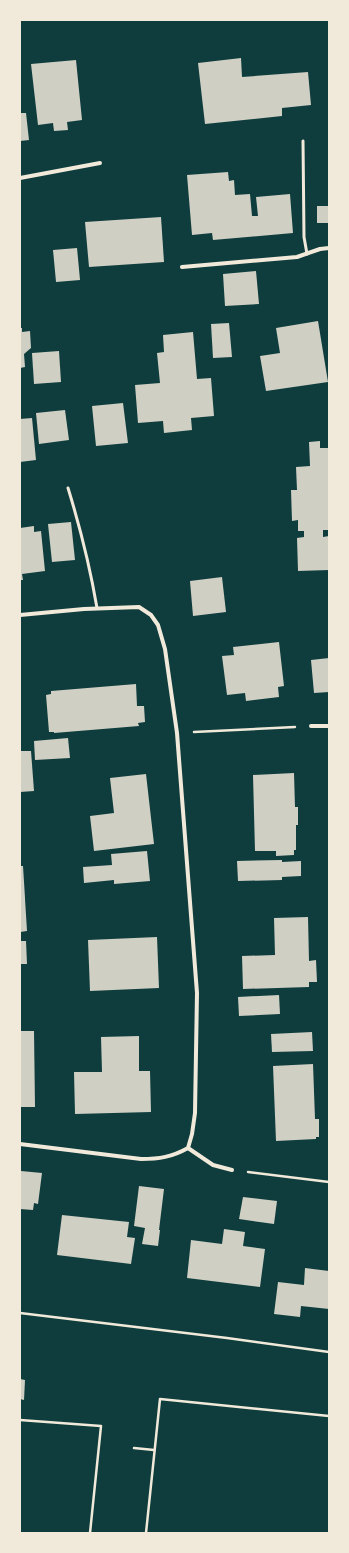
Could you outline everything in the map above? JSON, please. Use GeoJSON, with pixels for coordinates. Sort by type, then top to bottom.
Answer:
{"type":"FeatureCollection","features":[{"type":"Feature","properties":{"kind":"street"},"geometry":{"type":"LineString","coordinates":[[20,178],[100,163]]}},
{"type":"Feature","properties":{"kind":"street"},"geometry":{"type":"LineString","coordinates":[[182,267],[297,257],[320,249],[329,248]]}},
{"type":"Feature","properties":{"kind":"street"},"geometry":{"type":"LineString","coordinates":[[20,615],[97,608],[139,607],[151,615],[158,624],[165,649],[177,733],[197,993],[195,1113],[188,1148],[176,1155],[160,1159],[142,1159],[20,1144]]}},
{"type":"Feature","properties":{"kind":"street"},"geometry":{"type":"LineString","coordinates":[[311,726],[329,726]]}},
{"type":"Feature","properties":{"kind":"street"},"geometry":{"type":"LineString","coordinates":[[188,1148],[213,1165],[232,1170]]}},
{"type":"Feature","properties":{"kind":"lane"},"geometry":{"type":"LineString","coordinates":[[302,141],[304,237],[307,254]]}},
{"type":"Feature","properties":{"kind":"lane"},"geometry":{"type":"LineString","coordinates":[[68,488],[78,521],[97,608]]}},
{"type":"Feature","properties":{"kind":"path"},"geometry":{"type":"LineString","coordinates":[[177,733],[311,726]]}},
{"type":"Feature","properties":{"kind":"path"},"geometry":{"type":"LineString","coordinates":[[232,1170],[329,1182]]}},
{"type":"Feature","properties":{"kind":"path"},"geometry":{"type":"LineString","coordinates":[[20,1313],[329,1352]]}},
{"type":"Feature","properties":{"kind":"path"},"geometry":{"type":"LineString","coordinates":[[146,1533],[160,1399],[329,1416]]}},
{"type":"Feature","properties":{"kind":"path"},"geometry":{"type":"LineString","coordinates":[[20,1420],[101,1426],[90,1533]]}},
{"type":"Feature","properties":{"kind":"path"},"geometry":{"type":"LineString","coordinates":[[134,1448],[154,1450]]}},
{"type":"Feature","properties":{"kind":"building"},"geometry":{"type":"Polygon","coordinates":[[[241,58],[242,77],[308,72],[311,105],[282,108],[282,116],[205,124],[198,63],[241,58]]]}},
{"type":"Feature","properties":{"kind":"building"},"geometry":{"type":"Polygon","coordinates":[[[76,60],[82,120],[67,122],[68,130],[54,131],[53,123],[38,125],[31,64],[76,60]]]}},
{"type":"Feature","properties":{"kind":"building"},"geometry":{"type":"Polygon","coordinates":[[[20,113],[26,113],[29,140],[20,141],[20,113]]]}},
{"type":"Feature","properties":{"kind":"building"},"geometry":{"type":"Polygon","coordinates":[[[228,172],[229,181],[234,180],[235,195],[250,194],[252,216],[258,216],[256,197],[290,194],[293,233],[213,240],[212,233],[192,235],[187,175],[228,172]]]}},
{"type":"Feature","properties":{"kind":"building"},"geometry":{"type":"Polygon","coordinates":[[[317,206],[328,206],[328,223],[317,223],[317,206]]]}},
{"type":"Feature","properties":{"kind":"building"},"geometry":{"type":"Polygon","coordinates":[[[161,217],[164,262],[89,267],[85,222],[161,217]]]}},
{"type":"Feature","properties":{"kind":"building"},"geometry":{"type":"Polygon","coordinates":[[[77,248],[80,280],[56,282],[53,250],[77,248]]]}},
{"type":"Feature","properties":{"kind":"building"},"geometry":{"type":"Polygon","coordinates":[[[256,271],[259,304],[225,306],[223,274],[256,271]]]}},
{"type":"Feature","properties":{"kind":"building"},"geometry":{"type":"Polygon","coordinates":[[[318,321],[328,382],[266,391],[260,356],[280,353],[276,328],[318,321]]]}},
{"type":"Feature","properties":{"kind":"building"},"geometry":{"type":"Polygon","coordinates":[[[229,323],[232,357],[213,358],[211,324],[229,323]]]}},
{"type":"Feature","properties":{"kind":"building"},"geometry":{"type":"Polygon","coordinates":[[[20,328],[22,328],[22,332],[30,331],[31,348],[24,354],[25,367],[20,368],[20,328]]]}},
{"type":"Feature","properties":{"kind":"building"},"geometry":{"type":"Polygon","coordinates":[[[193,332],[197,379],[211,378],[214,416],[191,418],[192,430],[164,433],[163,421],[138,423],[135,385],[160,383],[157,353],[164,352],[163,335],[193,332]]]}},
{"type":"Feature","properties":{"kind":"building"},"geometry":{"type":"Polygon","coordinates":[[[59,351],[61,382],[34,384],[32,353],[59,351]]]}},
{"type":"Feature","properties":{"kind":"building"},"geometry":{"type":"Polygon","coordinates":[[[123,403],[128,443],[96,446],[92,406],[123,403]]]}},
{"type":"Feature","properties":{"kind":"building"},"geometry":{"type":"Polygon","coordinates":[[[65,410],[69,440],[39,444],[36,413],[65,410]]]}},
{"type":"Feature","properties":{"kind":"building"},"geometry":{"type":"Polygon","coordinates":[[[32,418],[36,460],[20,462],[20,419],[32,418]]]}},
{"type":"Feature","properties":{"kind":"building"},"geometry":{"type":"Polygon","coordinates":[[[320,441],[320,448],[329,448],[329,530],[323,530],[323,537],[329,536],[329,570],[298,571],[297,538],[304,537],[304,531],[298,531],[298,520],[292,521],[291,490],[297,490],[296,467],[310,466],[309,442],[320,441]]]}},
{"type":"Feature","properties":{"kind":"building"},"geometry":{"type":"Polygon","coordinates":[[[71,522],[75,560],[52,562],[48,524],[71,522]]]}},
{"type":"Feature","properties":{"kind":"building"},"geometry":{"type":"Polygon","coordinates":[[[34,526],[34,532],[41,531],[45,571],[22,574],[23,580],[20,580],[20,528],[34,526]]]}},
{"type":"Feature","properties":{"kind":"building"},"geometry":{"type":"Polygon","coordinates":[[[222,577],[226,612],[193,616],[190,581],[222,577]]]}},
{"type":"Feature","properties":{"kind":"building"},"geometry":{"type":"Polygon","coordinates":[[[279,642],[284,686],[278,687],[279,697],[246,701],[245,693],[227,695],[222,656],[234,655],[233,647],[279,642]]]}},
{"type":"Feature","properties":{"kind":"building"},"geometry":{"type":"Polygon","coordinates":[[[329,658],[329,692],[314,693],[311,660],[329,658]]]}},
{"type":"Feature","properties":{"kind":"building"},"geometry":{"type":"Polygon","coordinates":[[[136,684],[137,706],[144,706],[145,722],[138,723],[139,726],[54,733],[49,732],[46,695],[51,694],[51,691],[136,684]]]}},
{"type":"Feature","properties":{"kind":"building"},"geometry":{"type":"Polygon","coordinates":[[[68,738],[70,758],[35,760],[34,741],[68,738]]]}},
{"type":"Feature","properties":{"kind":"building"},"geometry":{"type":"Polygon","coordinates":[[[20,751],[31,751],[34,791],[20,792],[20,751]]]}},
{"type":"Feature","properties":{"kind":"building"},"geometry":{"type":"Polygon","coordinates":[[[294,773],[295,807],[298,807],[298,825],[296,825],[296,850],[294,850],[294,855],[276,856],[276,851],[255,851],[253,775],[294,773]]]}},
{"type":"Feature","properties":{"kind":"building"},"geometry":{"type":"Polygon","coordinates":[[[146,774],[154,844],[94,851],[90,816],[114,813],[110,778],[146,774]]]}},
{"type":"Feature","properties":{"kind":"building"},"geometry":{"type":"Polygon","coordinates":[[[147,851],[150,881],[114,884],[114,880],[84,883],[83,867],[112,865],[111,854],[147,851]]]}},
{"type":"Feature","properties":{"kind":"building"},"geometry":{"type":"Polygon","coordinates":[[[282,860],[282,862],[301,861],[301,876],[282,877],[282,880],[238,881],[237,861],[282,860]]]}},
{"type":"Feature","properties":{"kind":"building"},"geometry":{"type":"Polygon","coordinates":[[[20,866],[23,866],[27,931],[20,932],[20,866]]]}},
{"type":"Feature","properties":{"kind":"building"},"geometry":{"type":"Polygon","coordinates":[[[308,917],[309,961],[316,960],[317,982],[309,982],[309,987],[243,989],[242,956],[275,955],[274,918],[308,917]]]}},
{"type":"Feature","properties":{"kind":"building"},"geometry":{"type":"Polygon","coordinates":[[[157,937],[159,988],[90,991],[88,940],[157,937]]]}},
{"type":"Feature","properties":{"kind":"building"},"geometry":{"type":"Polygon","coordinates":[[[20,941],[26,941],[27,964],[20,964],[20,941]]]}},
{"type":"Feature","properties":{"kind":"building"},"geometry":{"type":"Polygon","coordinates":[[[279,995],[280,1014],[239,1016],[238,997],[279,995]]]}},
{"type":"Feature","properties":{"kind":"building"},"geometry":{"type":"Polygon","coordinates":[[[20,1031],[34,1031],[35,1107],[20,1107],[20,1031]]]}},
{"type":"Feature","properties":{"kind":"building"},"geometry":{"type":"Polygon","coordinates":[[[312,1032],[313,1051],[272,1052],[271,1034],[312,1032]]]}},
{"type":"Feature","properties":{"kind":"building"},"geometry":{"type":"Polygon","coordinates":[[[139,1036],[139,1071],[150,1071],[151,1112],[75,1114],[74,1072],[102,1072],[101,1037],[139,1036]]]}},
{"type":"Feature","properties":{"kind":"building"},"geometry":{"type":"Polygon","coordinates":[[[313,1064],[315,1119],[319,1119],[319,1137],[316,1137],[316,1139],[276,1141],[273,1066],[313,1064]]]}},
{"type":"Feature","properties":{"kind":"building"},"geometry":{"type":"Polygon","coordinates":[[[21,1171],[42,1173],[38,1204],[34,1203],[33,1210],[20,1209],[21,1171]]]}},
{"type":"Feature","properties":{"kind":"building"},"geometry":{"type":"Polygon","coordinates":[[[139,1186],[164,1189],[158,1246],[142,1244],[145,1228],[134,1226],[139,1186]]]}},
{"type":"Feature","properties":{"kind":"building"},"geometry":{"type":"Polygon","coordinates":[[[243,1197],[277,1201],[274,1224],[239,1219],[243,1197]]]}},
{"type":"Feature","properties":{"kind":"building"},"geometry":{"type":"Polygon","coordinates":[[[62,1215],[129,1222],[127,1237],[135,1238],[131,1264],[57,1255],[62,1215]]]}},
{"type":"Feature","properties":{"kind":"building"},"geometry":{"type":"Polygon","coordinates":[[[224,1229],[245,1232],[243,1246],[265,1249],[260,1287],[187,1278],[191,1240],[222,1244],[224,1229]]]}},
{"type":"Feature","properties":{"kind":"building"},"geometry":{"type":"Polygon","coordinates":[[[305,1268],[329,1271],[329,1309],[301,1306],[300,1317],[274,1314],[278,1282],[304,1285],[305,1268]]]}},
{"type":"Feature","properties":{"kind":"building"},"geometry":{"type":"Polygon","coordinates":[[[20,1379],[25,1380],[24,1400],[20,1399],[20,1379]]]}}]}
